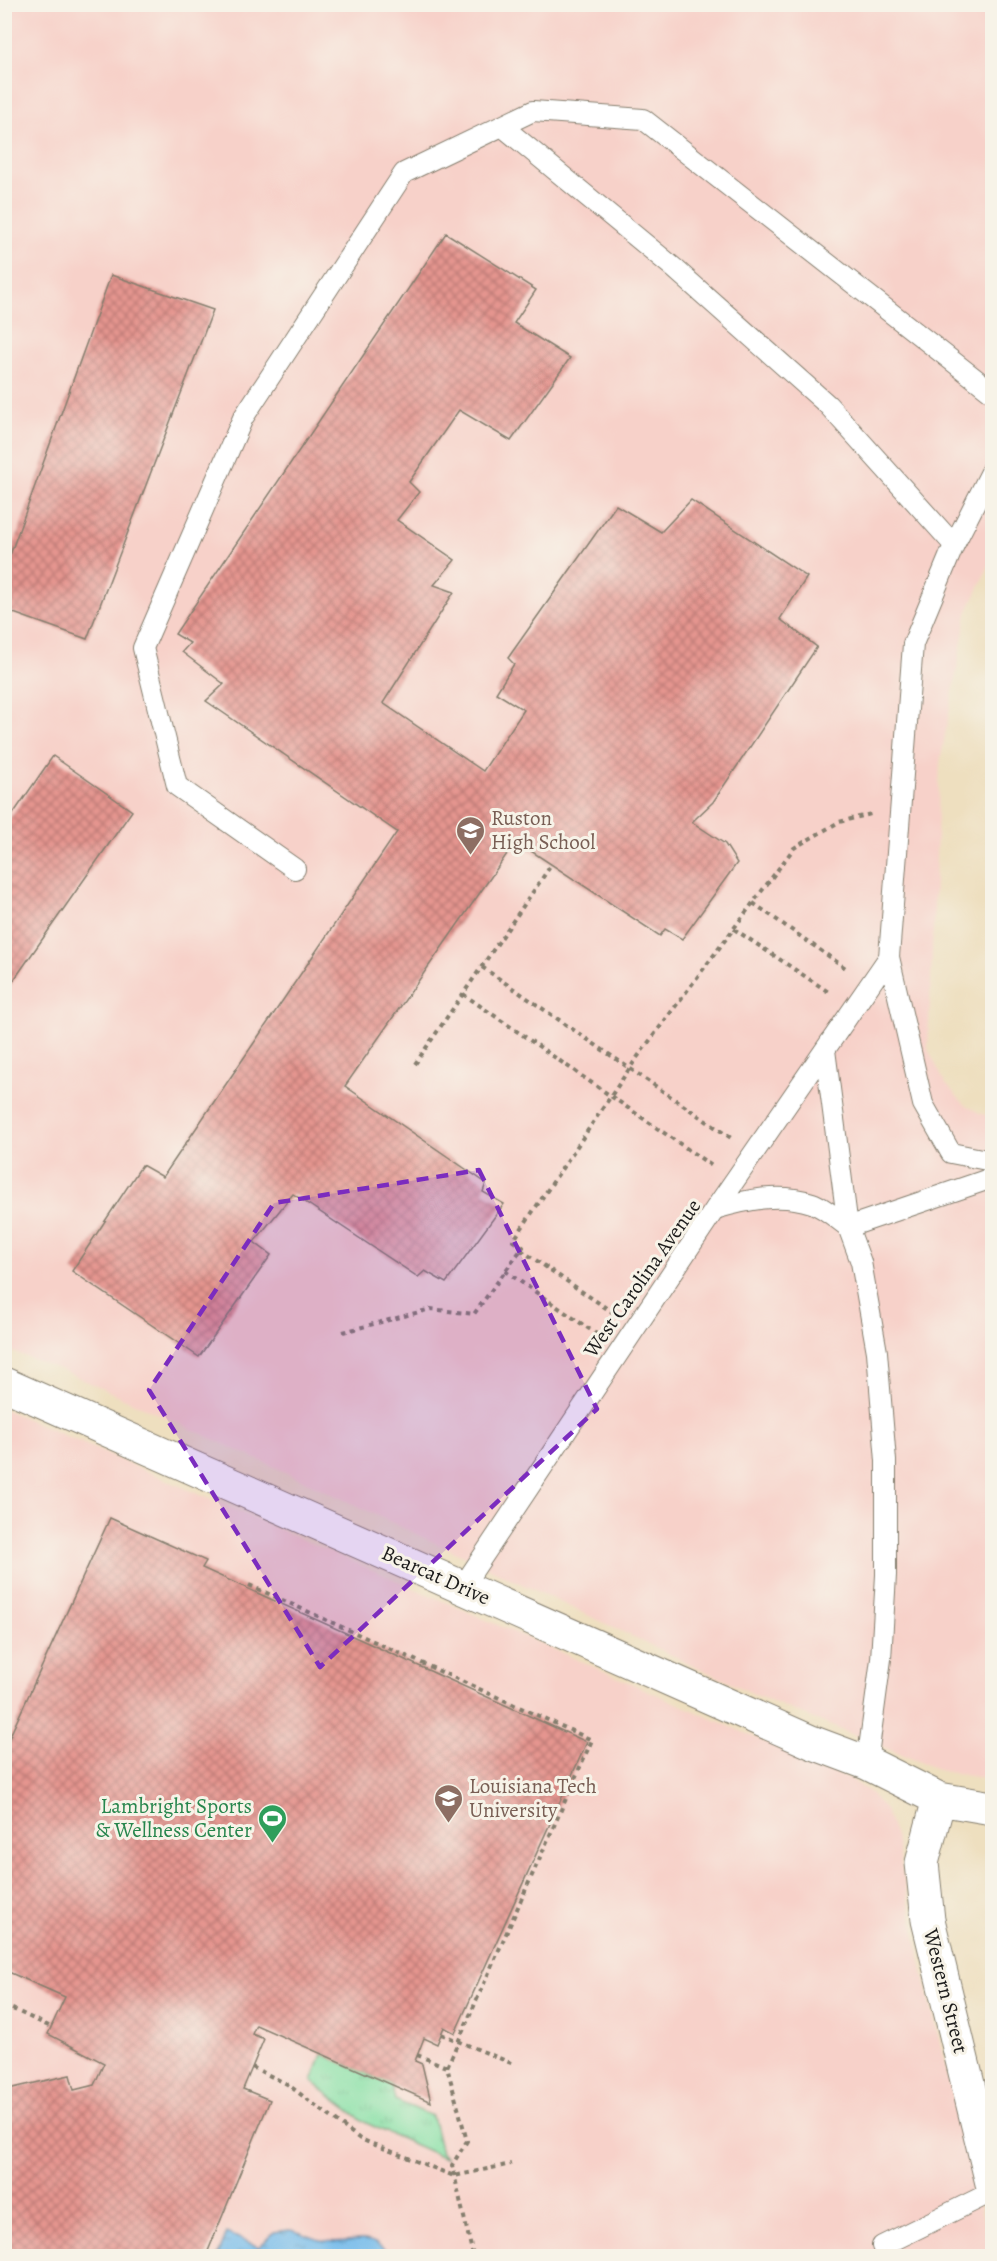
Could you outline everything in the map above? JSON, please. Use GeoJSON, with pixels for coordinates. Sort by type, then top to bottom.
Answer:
{"type":"FeatureCollection","features":[{"type":"Feature","properties":{"kind":"street","name":"Bearcat Drive"},"geometry":{"type":"LineString","coordinates":[[4,1384],[811,1742],[867,1763],[939,1799],[993,1808]]}},
{"type":"Feature","properties":{"kind":"street","name":"Western Street"},"geometry":{"type":"LineString","coordinates":[[939,1799],[922,1863],[923,1888],[928,1920],[993,2183]]}},
{"type":"Feature","properties":{"kind":"lane"},"geometry":{"type":"LineString","coordinates":[[295,869],[177,786],[142,648],[243,417],[404,173],[533,111],[643,119],[993,392]]}},
{"type":"Feature","properties":{"kind":"lane"},"geometry":{"type":"LineString","coordinates":[[502,126],[674,268],[828,405],[954,545]]}},
{"type":"Feature","properties":{"kind":"lane"},"geometry":{"type":"LineString","coordinates":[[993,470],[954,545],[913,644],[889,957],[922,1104],[951,1153],[993,1161]]}},
{"type":"Feature","properties":{"kind":"lane"},"geometry":{"type":"LineString","coordinates":[[715,1209],[889,957]]}},
{"type":"Feature","properties":{"kind":"lane"},"geometry":{"type":"LineString","coordinates":[[825,1050],[848,1227],[861,1262],[877,1352],[887,1501],[886,1575],[881,1659],[867,1763]]}},
{"type":"Feature","properties":{"kind":"lane"},"geometry":{"type":"LineString","coordinates":[[848,1227],[993,1178]]}},
{"type":"Feature","properties":{"kind":"lane","name":"West Carolina Avenue"},"geometry":{"type":"LineString","coordinates":[[463,1586],[715,1209],[746,1200],[777,1198],[813,1203],[848,1227]]}},
{"type":"Feature","properties":{"kind":"lane"},"geometry":{"type":"LineString","coordinates":[[882,2246],[993,2192]]}},
{"type":"Feature","properties":{"kind":"path"},"geometry":{"type":"LineString","coordinates":[[343,1332],[431,1309],[474,1314],[523,1247],[513,1241],[630,1068],[794,848],[838,822],[901,807]]}},
{"type":"Feature","properties":{"kind":"path"},"geometry":{"type":"LineString","coordinates":[[415,1064],[552,864]]}},
{"type":"Feature","properties":{"kind":"path"},"geometry":{"type":"LineString","coordinates":[[753,903],[853,972]]}},
{"type":"Feature","properties":{"kind":"path"},"geometry":{"type":"LineString","coordinates":[[734,929],[836,997]]}},
{"type":"Feature","properties":{"kind":"path"},"geometry":{"type":"LineString","coordinates":[[482,967],[736,1141]]}},
{"type":"Feature","properties":{"kind":"path"},"geometry":{"type":"LineString","coordinates":[[463,994],[718,1169]]}},
{"type":"Feature","properties":{"kind":"path"},"geometry":{"type":"LineString","coordinates":[[521,1250],[617,1315]]}},
{"type":"Feature","properties":{"kind":"path"},"geometry":{"type":"LineString","coordinates":[[505,1271],[602,1338]]}},
{"type":"Feature","properties":{"kind":"path"},"geometry":{"type":"LineString","coordinates":[[249,1585],[592,1740],[447,2067],[467,2141],[452,2165],[472,2256]]}},
{"type":"Feature","properties":{"kind":"path"},"geometry":{"type":"LineString","coordinates":[[4,2005],[51,2027]]}},
{"type":"Feature","properties":{"kind":"path"},"geometry":{"type":"LineString","coordinates":[[441,2034],[511,2062]]}},
{"type":"Feature","properties":{"kind":"path"},"geometry":{"type":"LineString","coordinates":[[417,2055],[447,2067]]}},
{"type":"Feature","properties":{"kind":"path"},"geometry":{"type":"LineString","coordinates":[[252,2067],[287,2084],[360,2139],[454,2176],[511,2164]]}},
{"type":"Feature","properties":{"kind":"highlighted area"},"geometry":{"type":"Polygon","coordinates":[[[479,1170],[597,1409],[320,1667],[149,1390],[274,1203],[479,1170]]]}},
{"type":"Feature","properties":{"kind":"shaded area","name":"Ruston High School"},"geometry":{"type":"Polygon","coordinates":[[[4,5],[992,5],[992,559],[967,613],[940,763],[928,1049],[945,1083],[963,1103],[979,1113],[992,1117],[992,1780],[942,1771],[758,1696],[283,1471],[62,1370],[5,1349],[4,5]]]}},
{"type":"Feature","properties":{"kind":"shaded area","name":"Louisiana Tech University"},"geometry":{"type":"Polygon","coordinates":[[[4,1409],[850,1779],[872,1794],[885,1810],[896,1838],[924,1977],[992,2256],[5,2256],[4,1409]]]}},
{"type":"Feature","properties":{"kind":"green space"},"geometry":{"type":"Polygon","coordinates":[[[322,2054],[391,2084],[395,2100],[432,2116],[441,2153],[447,2159],[366,2123],[312,2082],[322,2054]]]}},
{"type":"Feature","properties":{"kind":"water"},"geometry":{"type":"Polygon","coordinates":[[[289,2230],[325,2241],[367,2240],[391,2256],[218,2256],[227,2233],[259,2247],[274,2232],[289,2230]]]}},
{"type":"Feature","properties":{"kind":"building"},"geometry":{"type":"Polygon","coordinates":[[[446,233],[536,290],[514,323],[570,358],[511,441],[459,410],[409,482],[419,492],[397,520],[455,560],[434,585],[454,592],[383,703],[483,771],[524,710],[496,693],[514,664],[508,658],[616,505],[661,532],[691,500],[807,577],[780,619],[817,647],[713,802],[692,822],[725,844],[737,863],[682,939],[665,929],[660,936],[516,841],[345,1086],[486,1183],[483,1192],[504,1204],[446,1283],[425,1271],[418,1277],[293,1194],[254,1242],[271,1255],[199,1357],[72,1271],[142,1165],[163,1177],[397,832],[206,701],[224,684],[182,652],[190,643],[175,634],[446,233]]]}},
{"type":"Feature","properties":{"kind":"building"},"geometry":{"type":"Polygon","coordinates":[[[111,275],[213,310],[87,639],[5,610],[5,569],[111,275]]]}},
{"type":"Feature","properties":{"kind":"building"},"geometry":{"type":"Polygon","coordinates":[[[53,756],[132,811],[4,994],[4,827],[53,756]]]}},
{"type":"Feature","properties":{"kind":"building","name":"Lambright Sports & Wellness Center"},"geometry":{"type":"Polygon","coordinates":[[[110,1518],[206,1561],[202,1568],[587,1742],[455,2033],[444,2027],[437,2044],[424,2038],[415,2061],[422,2064],[431,2102],[256,2025],[252,2034],[264,2039],[243,2089],[270,2100],[206,2256],[4,2256],[4,2090],[70,2075],[74,2090],[94,2085],[104,2063],[48,2034],[65,1997],[4,1970],[7,1940],[4,1939],[4,1749],[110,1518]]]}},
{"type":"Feature","properties":{"kind":"place","name":"Ruston High School"},"geometry":{"type":"Point","coordinates":[470,856]}},
{"type":"Feature","properties":{"kind":"place","name":"Louisiana Tech University"},"geometry":{"type":"Point","coordinates":[448,1824]}},
{"type":"Feature","properties":{"kind":"place","name":"Lambright Sports & Wellness Center"},"geometry":{"type":"Point","coordinates":[273,1844]}}]}
